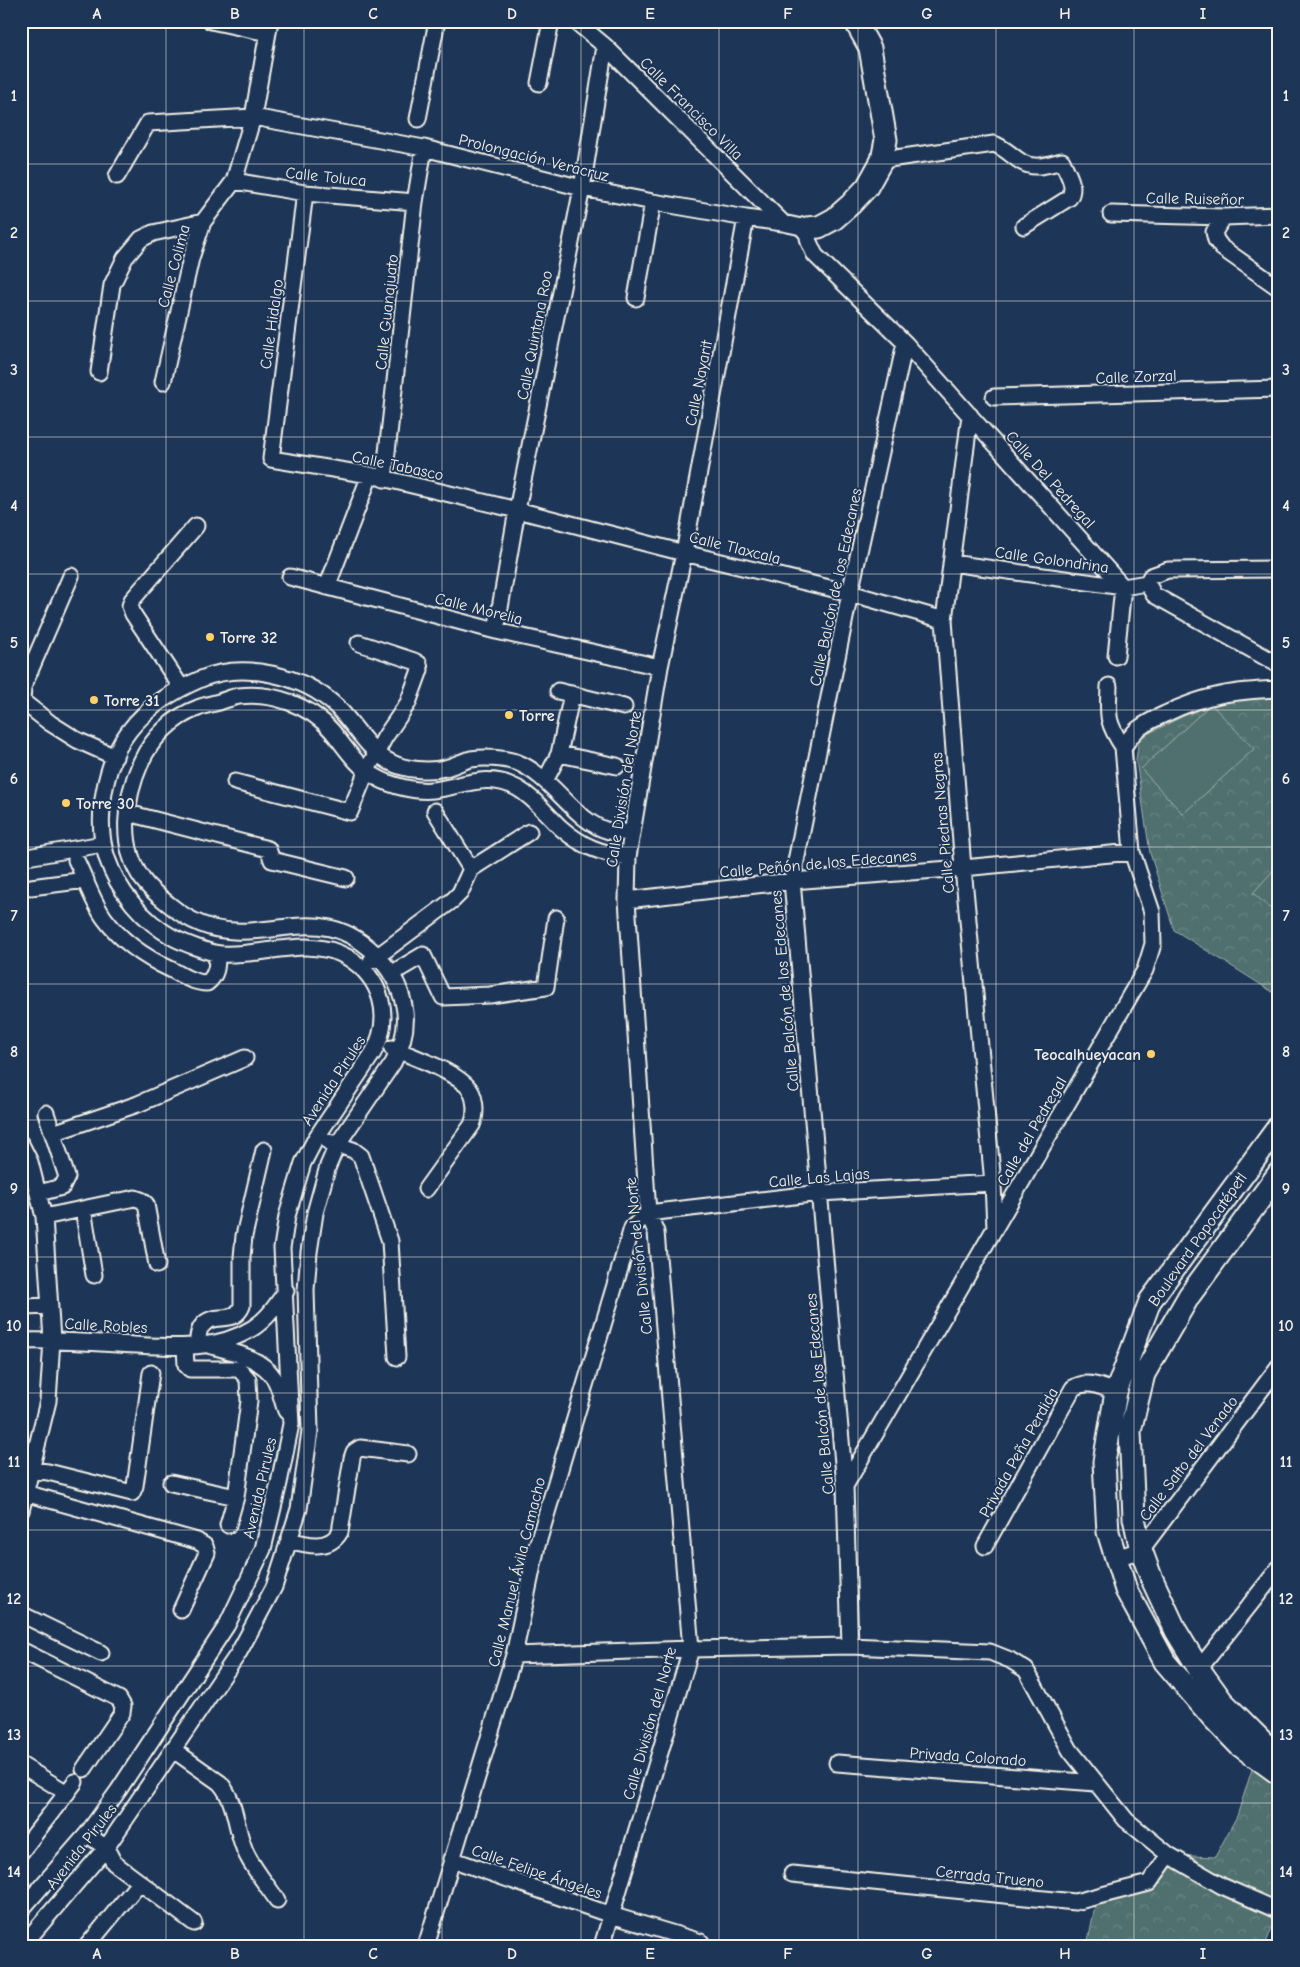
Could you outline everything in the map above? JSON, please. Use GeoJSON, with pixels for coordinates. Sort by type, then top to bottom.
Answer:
{"type":"FeatureCollection","features":[{"type":"Feature","properties":{"kind":"street"},"geometry":{"type":"LineString","coordinates":[[211,21],[269,27]]}},
{"type":"Feature","properties":{"kind":"street"},"geometry":{"type":"LineString","coordinates":[[418,119],[437,21]]}},
{"type":"Feature","properties":{"kind":"street"},"geometry":{"type":"LineString","coordinates":[[539,83],[551,21]]}},
{"type":"Feature","properties":{"kind":"street","name":"Calle Francisco Villa"},"geometry":{"type":"LineString","coordinates":[[574,21],[605,46],[783,223]]}},
{"type":"Feature","properties":{"kind":"street"},"geometry":{"type":"LineString","coordinates":[[806,228],[819,227],[834,219],[851,204],[867,187],[882,160],[886,140],[870,48],[856,21]]}},
{"type":"Feature","properties":{"kind":"street","name":"Calle Colima"},"geometry":{"type":"LineString","coordinates":[[163,382],[191,258],[202,222],[234,181],[253,118],[269,27]]}},
{"type":"Feature","properties":{"kind":"street","name":"Calle Quintana Roo"},"geometry":{"type":"LineString","coordinates":[[496,631],[517,510],[582,188],[605,46]]}},
{"type":"Feature","properties":{"kind":"street","name":"Prolongación Veracruz"},"geometry":{"type":"LineString","coordinates":[[117,176],[148,123],[253,118],[424,148],[582,188],[806,228]]}},
{"type":"Feature","properties":{"kind":"street"},"geometry":{"type":"LineString","coordinates":[[882,160],[994,144],[1003,147],[1027,165],[1036,167],[1062,161],[1073,186],[1072,193],[1069,198],[1024,226]]}},
{"type":"Feature","properties":{"kind":"street","name":"Calle Guanajuato"},"geometry":{"type":"LineString","coordinates":[[327,587],[377,477],[424,148]]}},
{"type":"Feature","properties":{"kind":"street","name":"Calle Toluca"},"geometry":{"type":"LineString","coordinates":[[234,181],[305,193],[415,202]]}},
{"type":"Feature","properties":{"kind":"street","name":"Calle Hidalgo"},"geometry":{"type":"LineString","coordinates":[[271,459],[305,193]]}},
{"type":"Feature","properties":{"kind":"street"},"geometry":{"type":"LineString","coordinates":[[636,298],[653,202]]}},
{"type":"Feature","properties":{"kind":"street","name":"Calle Ruiseñor"},"geometry":{"type":"LineString","coordinates":[[1112,214],[1224,217],[1279,215]]}},
{"type":"Feature","properties":{"kind":"street"},"geometry":{"type":"LineString","coordinates":[[1224,217],[1214,232],[1216,240],[1222,248],[1279,288]]}},
{"type":"Feature","properties":{"kind":"street","name":"Calle Nayarit"},"geometry":{"type":"LineString","coordinates":[[684,553],[746,218]]}},
{"type":"Feature","properties":{"kind":"street"},"geometry":{"type":"LineString","coordinates":[[99,372],[112,285],[125,258],[141,239],[153,233],[202,222]]}},
{"type":"Feature","properties":{"kind":"street","name":"Calle Del Pedregal"},"geometry":{"type":"LineString","coordinates":[[806,228],[809,242],[816,254],[905,343],[1123,587]]}},
{"type":"Feature","properties":{"kind":"street","name":"Calle Balcón de los Edecanes"},"geometry":{"type":"LineString","coordinates":[[850,1646],[845,1486],[792,881],[850,593],[905,343]]}},
{"type":"Feature","properties":{"kind":"street","name":"Calle Zorzal"},"geometry":{"type":"LineString","coordinates":[[994,397],[1279,389]]}},
{"type":"Feature","properties":{"kind":"street","name":"Calle Piedras Negras"},"geometry":{"type":"LineString","coordinates":[[970,415],[944,620],[963,868],[993,1183],[995,1228]]}},
{"type":"Feature","properties":{"kind":"street","name":"Calle Tabasco"},"geometry":{"type":"LineString","coordinates":[[271,459],[377,477],[517,510]]}},
{"type":"Feature","properties":{"kind":"street","name":"Calle Tlaxcala"},"geometry":{"type":"LineString","coordinates":[[517,510],[850,593],[944,620]]}},
{"type":"Feature","properties":{"kind":"street"},"geometry":{"type":"LineString","coordinates":[[181,687],[133,614],[130,606],[132,600],[196,526]]}},
{"type":"Feature","properties":{"kind":"street","name":"Calle División del Norte"},"geometry":{"type":"LineString","coordinates":[[602,1946],[690,1649],[656,1232],[648,1213],[626,900],[631,833],[660,667],[684,553]]}},
{"type":"Feature","properties":{"kind":"street","name":"Calle Golondrina"},"geometry":{"type":"LineString","coordinates":[[951,563],[1123,587],[1147,583],[1151,576],[1168,570],[1279,569]]}},
{"type":"Feature","properties":{"kind":"street"},"geometry":{"type":"LineString","coordinates":[[71,576],[23,687],[22,701],[50,723],[77,740],[115,757]]}},
{"type":"Feature","properties":{"kind":"street","name":"Calle Morelia"},"geometry":{"type":"LineString","coordinates":[[290,577],[496,631],[660,667]]}},
{"type":"Feature","properties":{"kind":"street"},"geometry":{"type":"LineString","coordinates":[[1147,583],[1154,595],[1279,664]]}},
{"type":"Feature","properties":{"kind":"street"},"geometry":{"type":"LineString","coordinates":[[1116,656],[1123,587]]}},
{"type":"Feature","properties":{"kind":"street"},"geometry":{"type":"LineString","coordinates":[[235,782],[350,812],[366,770],[408,703],[420,670],[419,664],[414,661],[359,643]]}},
{"type":"Feature","properties":{"kind":"street","name":"Avenida Pirules"},"geometry":{"type":"LineString","coordinates":[[21,1910],[87,1834],[118,1792],[227,1625],[263,1550],[280,1483],[291,1424],[286,1292],[282,1248],[287,1216],[303,1163],[316,1138],[361,1073],[379,1043],[384,1008],[380,992],[361,967],[345,956],[314,947],[244,954],[217,954],[174,938],[140,914],[120,886],[107,859],[103,844],[102,805],[106,777],[128,732],[147,712],[181,687],[208,676],[228,672],[259,673],[277,676],[302,684],[322,694],[337,707],[377,752],[390,762],[407,768],[426,770],[444,769],[473,759],[498,759],[515,762],[546,779],[577,811],[592,823],[608,831],[631,833]]}},
{"type":"Feature","properties":{"kind":"street","name":"Calle del Pedregal"},"geometry":{"type":"LineString","coordinates":[[845,1486],[1144,970],[1153,944],[1152,912],[1132,852],[1123,747],[1114,733],[1108,717],[1109,686]]}},
{"type":"Feature","properties":{"kind":"street"},"geometry":{"type":"LineString","coordinates":[[1123,747],[1137,730],[1183,705],[1214,695],[1231,692],[1279,690]]}},
{"type":"Feature","properties":{"kind":"street"},"geometry":{"type":"LineString","coordinates":[[546,779],[559,754],[565,692],[624,707]]}},
{"type":"Feature","properties":{"kind":"street","name":"Avenida Pirules"},"geometry":{"type":"LineString","coordinates":[[22,1946],[106,1848],[238,1654],[274,1587],[299,1509],[310,1431],[306,1290],[309,1252],[320,1194],[328,1166],[337,1146],[393,1064],[399,1051],[406,1013],[400,992],[391,974],[378,956],[362,943],[345,933],[317,926],[296,925],[264,931],[220,930],[192,922],[156,895],[143,880],[135,866],[128,848],[126,830],[131,785],[152,742],[165,728],[197,708],[237,697],[260,696],[279,699],[314,715],[330,728],[354,760],[376,777],[401,786],[430,790],[473,780],[496,781],[516,788],[537,802],[562,828],[590,848],[603,854],[628,857]]}},
{"type":"Feature","properties":{"kind":"street"},"geometry":{"type":"LineString","coordinates":[[559,754],[617,766]]}},
{"type":"Feature","properties":{"kind":"street"},"geometry":{"type":"LineString","coordinates":[[106,777],[131,785]]}},
{"type":"Feature","properties":{"kind":"street"},"geometry":{"type":"LineString","coordinates":[[435,811],[471,869]]}},
{"type":"Feature","properties":{"kind":"street"},"geometry":{"type":"LineString","coordinates":[[562,828],[577,811]]}},
{"type":"Feature","properties":{"kind":"street"},"geometry":{"type":"LineString","coordinates":[[128,813],[268,849],[272,860],[346,878]]}},
{"type":"Feature","properties":{"kind":"street"},"geometry":{"type":"LineString","coordinates":[[361,967],[453,900],[460,892],[471,869],[529,832]]}},
{"type":"Feature","properties":{"kind":"street"},"geometry":{"type":"LineString","coordinates":[[21,858],[103,844]]}},
{"type":"Feature","properties":{"kind":"street","name":"Calle Peñón de los Edecanes"},"geometry":{"type":"LineString","coordinates":[[626,900],[792,881],[963,868],[1132,852]]}},
{"type":"Feature","properties":{"kind":"street"},"geometry":{"type":"LineString","coordinates":[[76,860],[104,918],[119,935],[155,962],[198,983],[207,983],[213,978],[217,954]]}},
{"type":"Feature","properties":{"kind":"street"},"geometry":{"type":"LineString","coordinates":[[31,887],[86,880]]}},
{"type":"Feature","properties":{"kind":"street"},"geometry":{"type":"LineString","coordinates":[[391,974],[423,955],[443,997],[490,995],[546,987],[556,918]]}},
{"type":"Feature","properties":{"kind":"street"},"geometry":{"type":"LineString","coordinates":[[379,1043],[415,1057],[441,1070],[467,1086],[475,1102],[476,1116],[472,1125],[426,1189]]}},
{"type":"Feature","properties":{"kind":"street"},"geometry":{"type":"LineString","coordinates":[[52,1133],[138,1104],[245,1058]]}},
{"type":"Feature","properties":{"kind":"street"},"geometry":{"type":"LineString","coordinates":[[39,1193],[62,1187],[66,1178],[46,1113]]}},
{"type":"Feature","properties":{"kind":"street","name":"Boulevard Popocatépetl"},"geometry":{"type":"LineString","coordinates":[[1278,1767],[1239,1746],[1164,1662],[1126,1590],[1108,1532],[1104,1462],[1116,1392],[1150,1301],[1279,1126]]}},
{"type":"Feature","properties":{"kind":"street"},"geometry":{"type":"LineString","coordinates":[[316,1138],[353,1150],[361,1156],[390,1241],[397,1357]]}},
{"type":"Feature","properties":{"kind":"street","name":"Calle Robles"},"geometry":{"type":"LineString","coordinates":[[21,1144],[30,1162],[44,1217],[52,1340],[197,1345],[242,1355],[261,1364],[274,1377],[291,1424]]}},
{"type":"Feature","properties":{"kind":"street"},"geometry":{"type":"LineString","coordinates":[[228,1525],[236,1497],[249,1401],[248,1379],[239,1369],[190,1369],[186,1364],[197,1345],[202,1326],[209,1320],[234,1316],[239,1313],[242,1306],[244,1236],[264,1150]]}},
{"type":"Feature","properties":{"kind":"street","name":"Boulevard Popocatépetl"},"geometry":{"type":"LineString","coordinates":[[1278,1767],[1274,1753],[1222,1700],[1199,1669],[1176,1631],[1151,1577],[1141,1550],[1134,1518],[1130,1431],[1144,1374],[1189,1296],[1279,1173]]}},
{"type":"Feature","properties":{"kind":"street","name":"Calle Las Lajas"},"geometry":{"type":"LineString","coordinates":[[648,1213],[820,1194],[993,1183]]}},
{"type":"Feature","properties":{"kind":"street"},"geometry":{"type":"LineString","coordinates":[[44,1217],[135,1198],[141,1200],[146,1204],[157,1266]]}},
{"type":"Feature","properties":{"kind":"street"},"geometry":{"type":"LineString","coordinates":[[83,1209],[94,1275]]}},
{"type":"Feature","properties":{"kind":"street","name":"Calle Manuel Ávila Camacho"},"geometry":{"type":"LineString","coordinates":[[426,1946],[514,1656],[537,1546],[632,1228],[648,1213]]}},
{"type":"Feature","properties":{"kind":"street","name":"Calle Robles"},"geometry":{"type":"LineString","coordinates":[[197,1345],[235,1337],[253,1328],[272,1313],[286,1292]]}},
{"type":"Feature","properties":{"kind":"street"},"geometry":{"type":"LineString","coordinates":[[21,1301],[24,1307],[50,1306]]}},
{"type":"Feature","properties":{"kind":"street"},"geometry":{"type":"LineString","coordinates":[[21,1341],[52,1340],[48,1401],[26,1470],[26,1493],[21,1511]]}},
{"type":"Feature","properties":{"kind":"street","name":"Calle Salto del Venado"},"geometry":{"type":"LineString","coordinates":[[1141,1550],[1279,1366]]}},
{"type":"Feature","properties":{"kind":"street"},"geometry":{"type":"LineString","coordinates":[[26,1470],[48,1472],[132,1493],[135,1486],[151,1373]]}},
{"type":"Feature","properties":{"kind":"street","name":"Privada Peña Perdida"},"geometry":{"type":"LineString","coordinates":[[985,1546],[1073,1388],[1080,1383],[1088,1383],[1116,1392]]}},
{"type":"Feature","properties":{"kind":"street"},"geometry":{"type":"LineString","coordinates":[[289,1540],[305,1544],[326,1544],[335,1540],[340,1532],[354,1452],[360,1448],[408,1454]]}},
{"type":"Feature","properties":{"kind":"street"},"geometry":{"type":"LineString","coordinates":[[171,1483],[236,1497]]}},
{"type":"Feature","properties":{"kind":"street"},"geometry":{"type":"LineString","coordinates":[[26,1493],[197,1541],[205,1546],[207,1553],[181,1610]]}},
{"type":"Feature","properties":{"kind":"street"},"geometry":{"type":"LineString","coordinates":[[1116,1558],[1141,1550]]}},
{"type":"Feature","properties":{"kind":"street"},"geometry":{"type":"LineString","coordinates":[[1199,1669],[1279,1568]]}},
{"type":"Feature","properties":{"kind":"street"},"geometry":{"type":"LineString","coordinates":[[21,1614],[101,1653]]}},
{"type":"Feature","properties":{"kind":"street"},"geometry":{"type":"LineString","coordinates":[[514,1656],[690,1649],[850,1646],[990,1652],[1010,1660],[1026,1670],[1070,1750],[1126,1820],[1170,1855],[1222,1886],[1279,1911]]}},
{"type":"Feature","properties":{"kind":"street"},"geometry":{"type":"LineString","coordinates":[[21,1650],[119,1699],[124,1706],[122,1713],[84,1769]]}},
{"type":"Feature","properties":{"kind":"street"},"geometry":{"type":"LineString","coordinates":[[172,1749],[220,1783],[226,1790],[231,1799],[246,1854],[277,1900]]}},
{"type":"Feature","properties":{"kind":"street","name":"Privada Colorado"},"geometry":{"type":"LineString","coordinates":[[837,1763],[1096,1783]]}},
{"type":"Feature","properties":{"kind":"street"},"geometry":{"type":"LineString","coordinates":[[21,1765],[71,1788],[21,1852]]}},
{"type":"Feature","properties":{"kind":"street"},"geometry":{"type":"LineString","coordinates":[[87,1834],[106,1848],[114,1863],[194,1923]]}},
{"type":"Feature","properties":{"kind":"street","name":"Cerrada Trueno"},"geometry":{"type":"LineString","coordinates":[[792,1874],[1075,1902],[1149,1883],[1170,1855]]}},
{"type":"Feature","properties":{"kind":"street","name":"Calle Felipe Ángeles"},"geometry":{"type":"LineString","coordinates":[[451,1859],[611,1915],[701,1942]]}},
{"type":"Feature","properties":{"kind":"street"},"geometry":{"type":"LineString","coordinates":[[87,1946],[139,1883]]}},
{"type":"Feature","properties":{"kind":"green space"},"geometry":{"type":"Polygon","coordinates":[[[1255,691],[1279,693],[1279,996],[1174,930],[1150,853],[1136,760],[1139,738],[1194,711],[1255,691]]]}},
{"type":"Feature","properties":{"kind":"green space"},"geometry":{"type":"Polygon","coordinates":[[[1211,704],[1254,749],[1183,814],[1141,769],[1211,704]]]}},
{"type":"Feature","properties":{"kind":"green space"},"geometry":{"type":"Polygon","coordinates":[[[1279,864],[1279,916],[1253,893],[1279,864]]]}},
{"type":"Feature","properties":{"kind":"green space"},"geometry":{"type":"Polygon","coordinates":[[[1256,1757],[1279,1774],[1279,1909],[1265,1946],[1087,1946],[1097,1896],[1149,1883],[1169,1855],[1215,1857],[1237,1816],[1256,1757]]]}},
{"type":"Feature","properties":{"kind":"place","name":"Torre 32"},"geometry":{"type":"Point","coordinates":[210,637]}},
{"type":"Feature","properties":{"kind":"place","name":"Torre 31"},"geometry":{"type":"Point","coordinates":[94,700]}},
{"type":"Feature","properties":{"kind":"place","name":"Torre"},"geometry":{"type":"Point","coordinates":[509,715]}},
{"type":"Feature","properties":{"kind":"place","name":"Torre 30"},"geometry":{"type":"Point","coordinates":[66,803]}},
{"type":"Feature","properties":{"kind":"place","name":"Teocalhueyacan"},"geometry":{"type":"Point","coordinates":[1151,1054]}}]}
